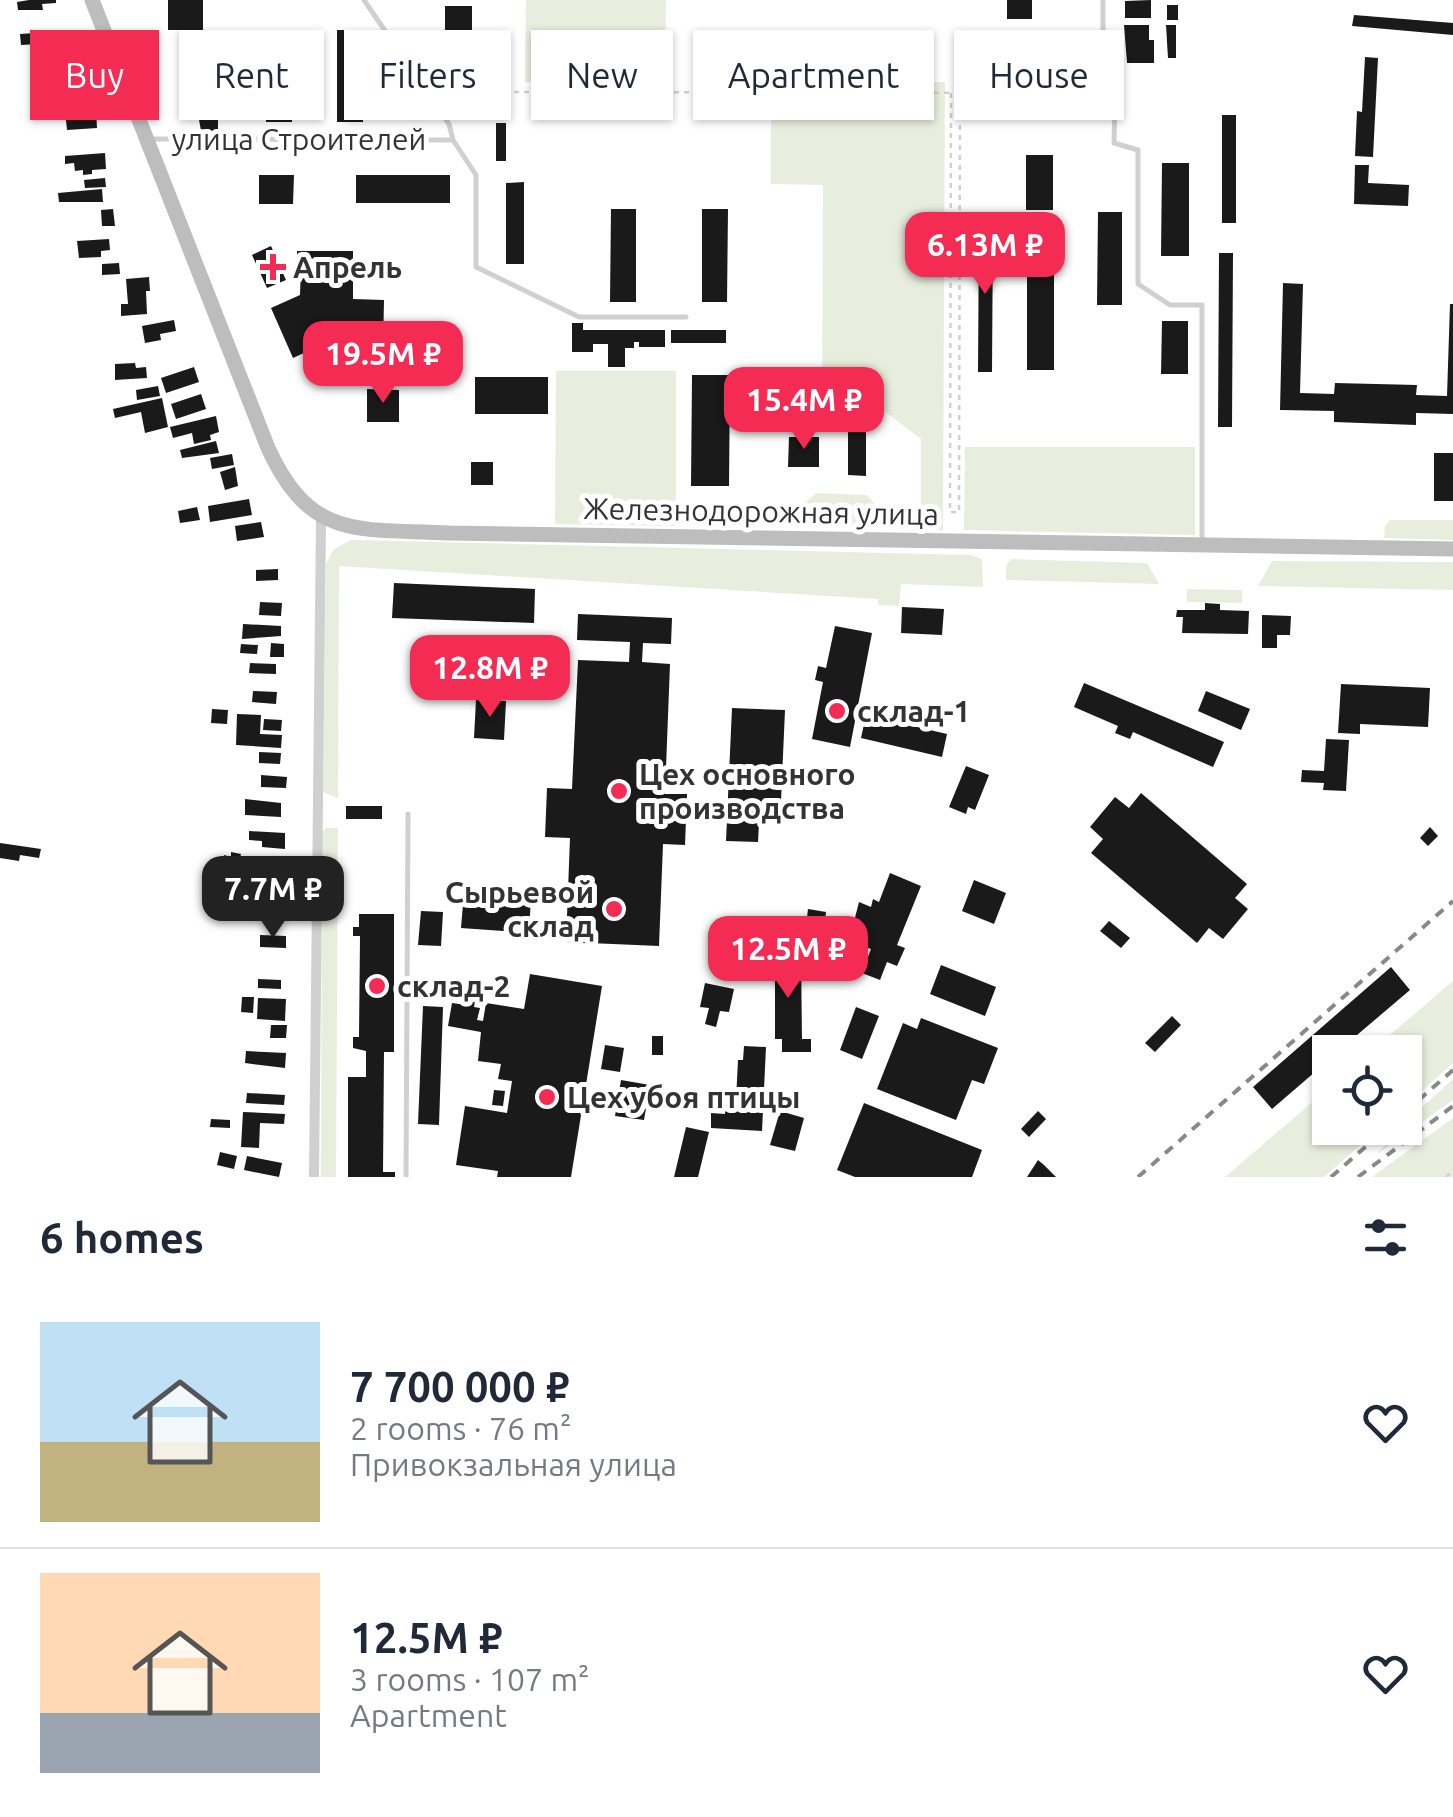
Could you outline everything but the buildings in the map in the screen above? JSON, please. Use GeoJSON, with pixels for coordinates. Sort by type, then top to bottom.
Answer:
{"type":"FeatureCollection","features":[{"type":"Feature","properties":{"kind":"main road"},"geometry":{"type":"LineString","coordinates":[[92,0],[273,459],[300,500],[320,517]]}},
{"type":"Feature","properties":{"kind":"main road","name":"Железнодорожная улица"},"geometry":{"type":"LineString","coordinates":[[320,517],[353,528],[449,532],[1453,548]]}},
{"type":"Feature","properties":{"kind":"street"},"geometry":{"type":"LineString","coordinates":[[314,1177],[320,517]]}},
{"type":"Feature","properties":{"kind":"lane","name":"улица Строителей"},"geometry":{"type":"LineString","coordinates":[[364,0],[449,124],[453,140],[476,175],[476,267],[579,317],[686,317]]}},
{"type":"Feature","properties":{"kind":"lane"},"geometry":{"type":"LineString","coordinates":[[1103,0],[1103,80],[1114,97],[1114,143],[1138,150],[1138,284],[1170,305],[1202,305],[1202,546]]}},
{"type":"Feature","properties":{"kind":"lane","name":"улица Строителей"},"geometry":{"type":"LineString","coordinates":[[146,139],[453,140]]}},
{"type":"Feature","properties":{"kind":"lane"},"geometry":{"type":"LineString","coordinates":[[406,1177],[408,814]]}},
{"type":"Feature","properties":{"kind":"path"},"geometry":{"type":"LineString","coordinates":[[449,124],[449,92],[951,93],[950,512],[959,512],[960,120]]}},
{"type":"Feature","properties":{"kind":"path"},"geometry":{"type":"LineString","coordinates":[[1446,1177],[1453,1171]]}},
{"type":"Feature","properties":{"kind":"green space"},"geometry":{"type":"Polygon","coordinates":[[[526,0],[666,0],[666,30],[531,30],[531,82],[525,82],[526,0]]]}},
{"type":"Feature","properties":{"kind":"green space"},"geometry":{"type":"Polygon","coordinates":[[[934,82],[945,82],[943,530],[921,530],[921,439],[871,401],[822,401],[823,185],[771,184],[771,120],[934,120],[934,82]]]}},
{"type":"Feature","properties":{"kind":"green space"},"geometry":{"type":"Polygon","coordinates":[[[556,371],[676,371],[676,526],[555,524],[556,371]]]}},
{"type":"Feature","properties":{"kind":"green space"},"geometry":{"type":"Polygon","coordinates":[[[965,447],[1195,447],[1195,535],[964,530],[965,447]]]}},
{"type":"Feature","properties":{"kind":"green space"},"geometry":{"type":"Polygon","coordinates":[[[817,493],[867,495],[882,513],[881,524],[796,524],[798,508],[817,493]]]}},
{"type":"Feature","properties":{"kind":"green space"},"geometry":{"type":"Polygon","coordinates":[[[1390,520],[1453,520],[1453,540],[1384,538],[1390,520]]]}},
{"type":"Feature","properties":{"kind":"green space"},"geometry":{"type":"Polygon","coordinates":[[[351,540],[971,555],[982,559],[983,587],[901,584],[899,606],[878,605],[878,599],[339,566],[338,798],[323,792],[326,564],[334,549],[351,540]]]}},
{"type":"Feature","properties":{"kind":"green space"},"geometry":{"type":"Polygon","coordinates":[[[1011,559],[1147,563],[1159,584],[1006,580],[1006,566],[1011,559]]]}},
{"type":"Feature","properties":{"kind":"green space"},"geometry":{"type":"Polygon","coordinates":[[[1272,561],[1453,562],[1453,590],[1258,586],[1272,561]]]}},
{"type":"Feature","properties":{"kind":"green space"},"geometry":{"type":"Polygon","coordinates":[[[1187,589],[1242,590],[1242,603],[1187,602],[1187,589]]]}},
{"type":"Feature","properties":{"kind":"green space"},"geometry":{"type":"Polygon","coordinates":[[[326,828],[338,828],[336,1177],[321,1177],[322,833],[326,828]]]}},
{"type":"Feature","properties":{"kind":"green space"},"geometry":{"type":"Polygon","coordinates":[[[1453,981],[1453,1063],[1422,1091],[1422,1035],[1390,1035],[1453,981]]]}},
{"type":"Feature","properties":{"kind":"green space"},"geometry":{"type":"Polygon","coordinates":[[[1453,1079],[1453,1100],[1422,1122],[1422,1107],[1453,1079]]]}},
{"type":"Feature","properties":{"kind":"green space"},"geometry":{"type":"Polygon","coordinates":[[[1312,1102],[1312,1145],[1361,1145],[1324,1177],[1225,1177],[1312,1102]]]}},
{"type":"Feature","properties":{"kind":"green space"},"geometry":{"type":"Polygon","coordinates":[[[1453,1118],[1453,1177],[1372,1177],[1416,1145],[1422,1145],[1422,1141],[1453,1118]]]}},
{"type":"Feature","properties":{"kind":"railway"},"geometry":{"type":"LineString","coordinates":[[1138,1177],[1453,901]]}},
{"type":"Feature","properties":{"kind":"railway"},"geometry":{"type":"LineString","coordinates":[[1422,1097],[1453,1070]]}},
{"type":"Feature","properties":{"kind":"railway"},"geometry":{"type":"LineString","coordinates":[[1358,1177],[1453,1106]]}},
{"type":"Feature","properties":{"kind":"railway"},"geometry":{"type":"LineString","coordinates":[[1331,1177],[1368,1145]]}},
{"type":"Feature","properties":{"kind":"place","name":"Апрель"},"geometry":{"type":"Point","coordinates":[273,267]}},
{"type":"Feature","properties":{"kind":"place","name":"склад-1"},"geometry":{"type":"Point","coordinates":[837,711]}},
{"type":"Feature","properties":{"kind":"place","name":"Цех основного производства"},"geometry":{"type":"Point","coordinates":[619,791]}},
{"type":"Feature","properties":{"kind":"place","name":"Сырьевой склад"},"geometry":{"type":"Point","coordinates":[614,909]}},
{"type":"Feature","properties":{"kind":"place","name":"склад-2"},"geometry":{"type":"Point","coordinates":[377,986]}},
{"type":"Feature","properties":{"kind":"place","name":"Цех убоя птицы"},"geometry":{"type":"Point","coordinates":[547,1097]}}]}
